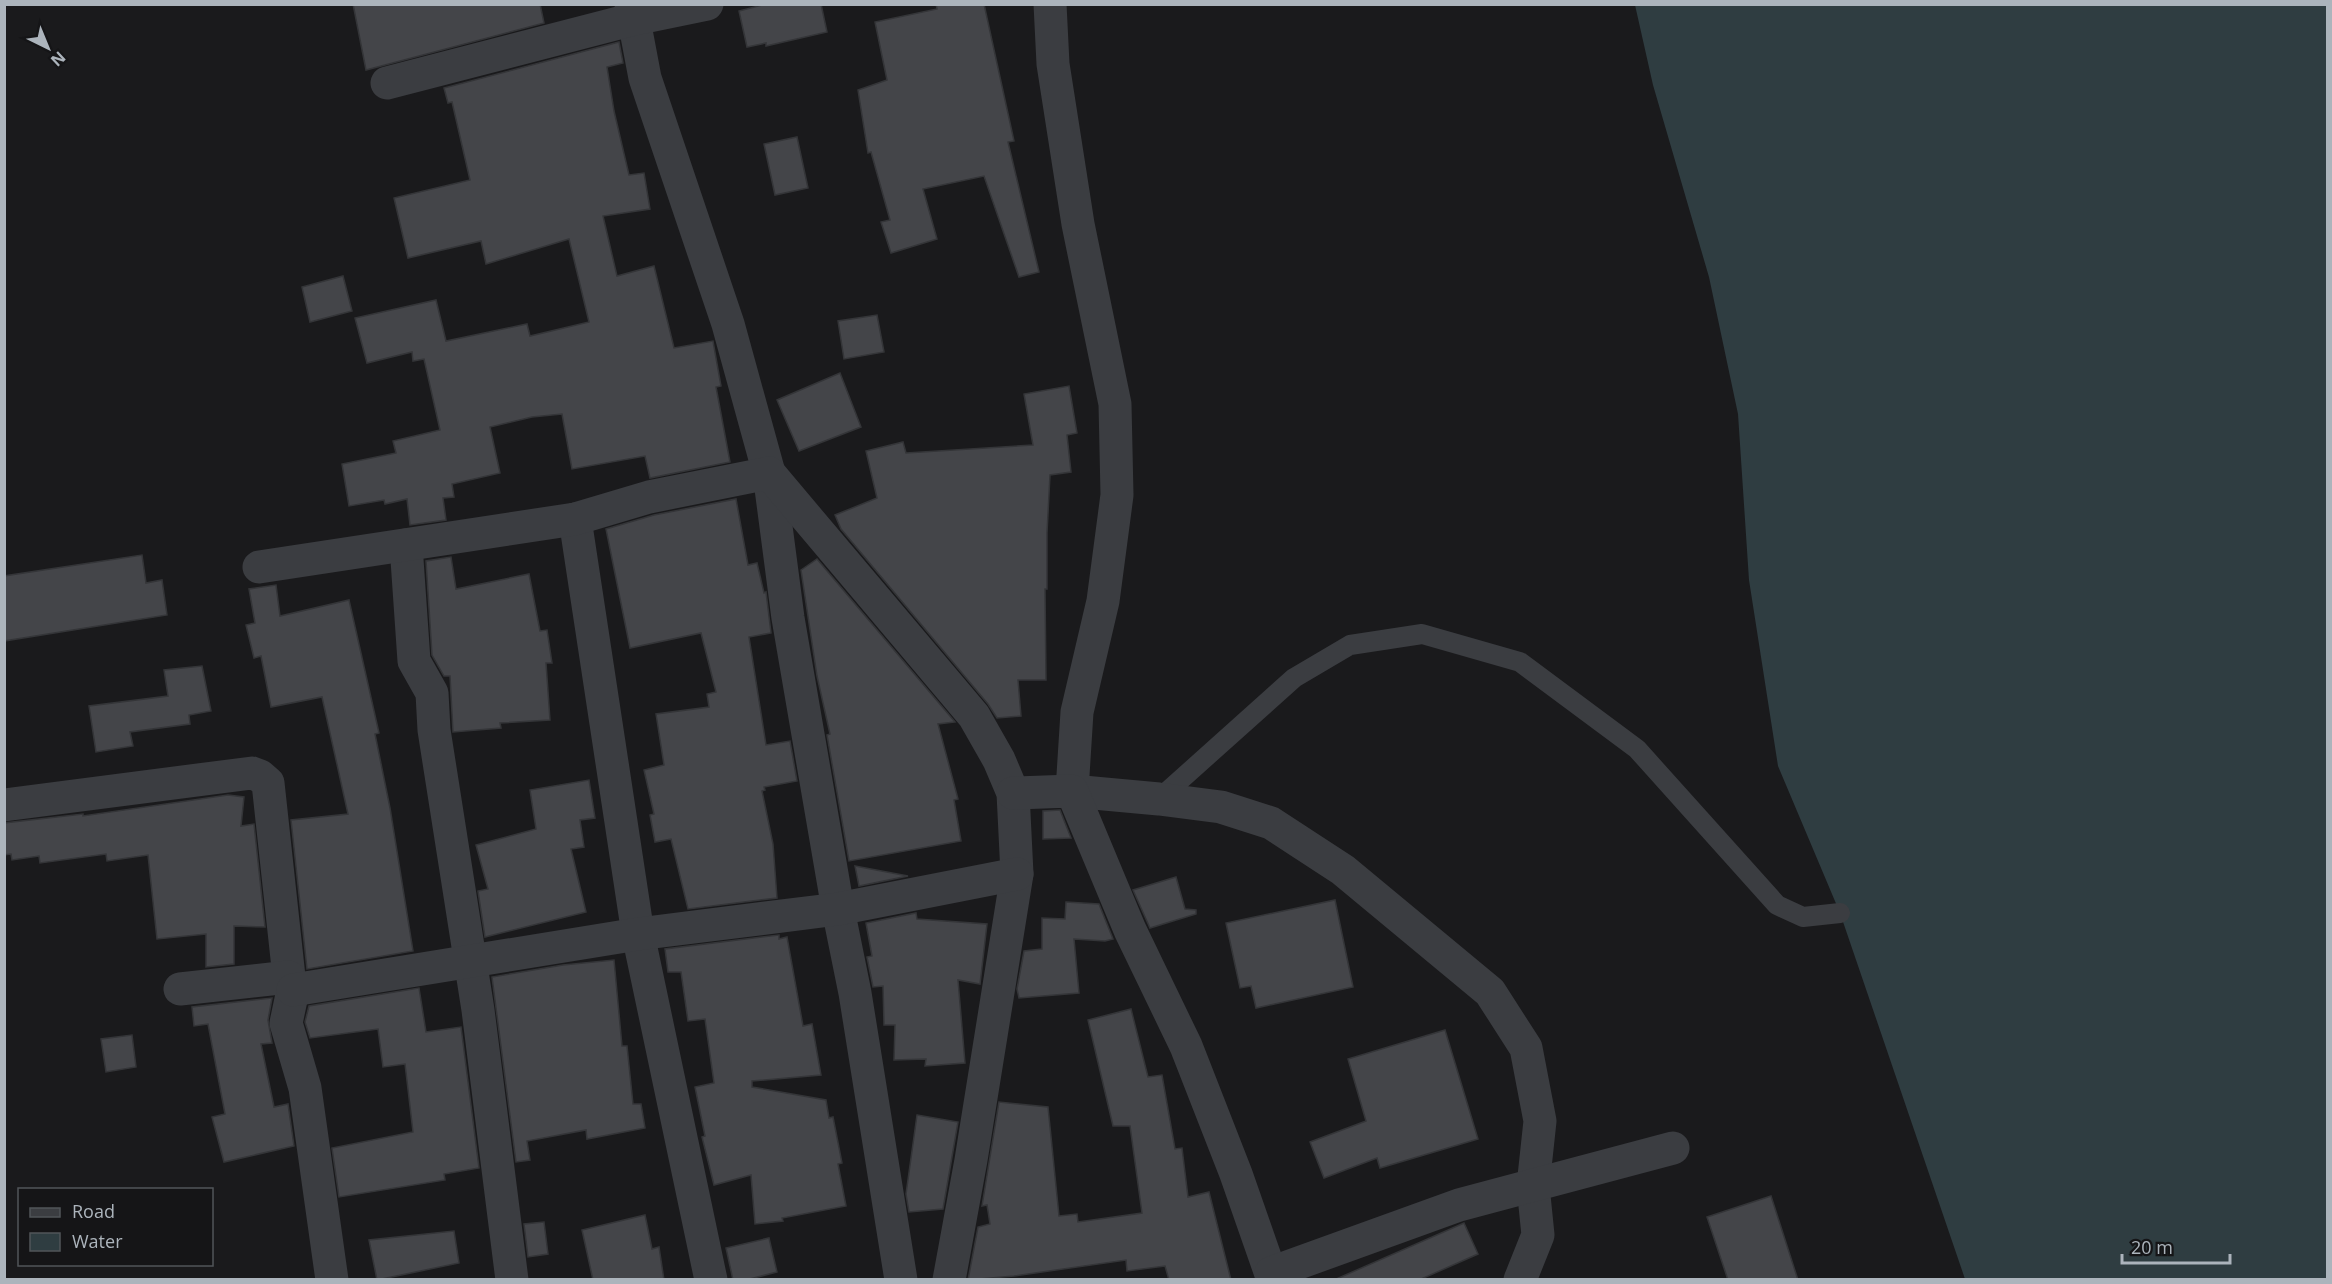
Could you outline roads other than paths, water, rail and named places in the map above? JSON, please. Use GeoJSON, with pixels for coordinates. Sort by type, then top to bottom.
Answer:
{"type":"FeatureCollection","features":[{"type":"Feature","properties":{"kind":"street"},"geometry":{"type":"LineString","coordinates":[[387,83],[632,12],[707,4]]}},
{"type":"Feature","properties":{"kind":"street"},"geometry":{"type":"LineString","coordinates":[[1050,4],[1053,64],[1078,224],[1115,404],[1117,473],[1117,495],[1103,601],[1077,712],[1072,791],[1130,930],[1186,1046],[1236,1174],[1272,1276],[1459,1205],[1673,1148]]}},
{"type":"Feature","properties":{"kind":"street"},"geometry":{"type":"LineString","coordinates":[[632,12],[645,78],[728,324],[768,473],[788,618],[838,909],[855,993],[901,1280]]}},
{"type":"Feature","properties":{"kind":"street"},"geometry":{"type":"LineString","coordinates":[[259,567],[575,519],[650,497],[768,473]]}},
{"type":"Feature","properties":{"kind":"street"},"geometry":{"type":"LineString","coordinates":[[768,473],[974,716],[999,760],[1013,793],[1017,874],[971,1160],[949,1280]]}},
{"type":"Feature","properties":{"kind":"street"},"geometry":{"type":"LineString","coordinates":[[575,519],[638,934],[711,1280]]}},
{"type":"Feature","properties":{"kind":"street"},"geometry":{"type":"LineString","coordinates":[[406,545],[414,661],[432,693],[434,730],[471,962],[512,1280]]}},
{"type":"Feature","properties":{"kind":"street"},"geometry":{"type":"LineString","coordinates":[[4,805],[252,773],[268,783],[291,984],[286,1023],[305,1088],[332,1280]]}},
{"type":"Feature","properties":{"kind":"street"},"geometry":{"type":"LineString","coordinates":[[1013,793],[1072,791],[1159,799],[1221,807],[1271,823],[1343,870],[1490,992],[1526,1048],[1540,1121],[1533,1186],[1538,1235],[1520,1280]]}},
{"type":"Feature","properties":{"kind":"street"},"geometry":{"type":"LineString","coordinates":[[180,990],[291,984],[471,962],[638,934],[838,909],[1017,874]]}},
{"type":"Feature","properties":{"kind":"lane"},"geometry":{"type":"LineString","coordinates":[[1159,799],[1294,678],[1350,645],[1422,634],[1520,662],[1637,749],[1777,905],[1803,917],[1840,913]]}},
{"type":"Feature","properties":{"kind":"water"},"geometry":{"type":"Polygon","coordinates":[[[1635,5],[2327,5],[2327,1279],[1965,1279],[1840,913],[1778,766],[1749,580],[1738,414],[1709,277],[1653,85],[1635,5]]]}}]}
